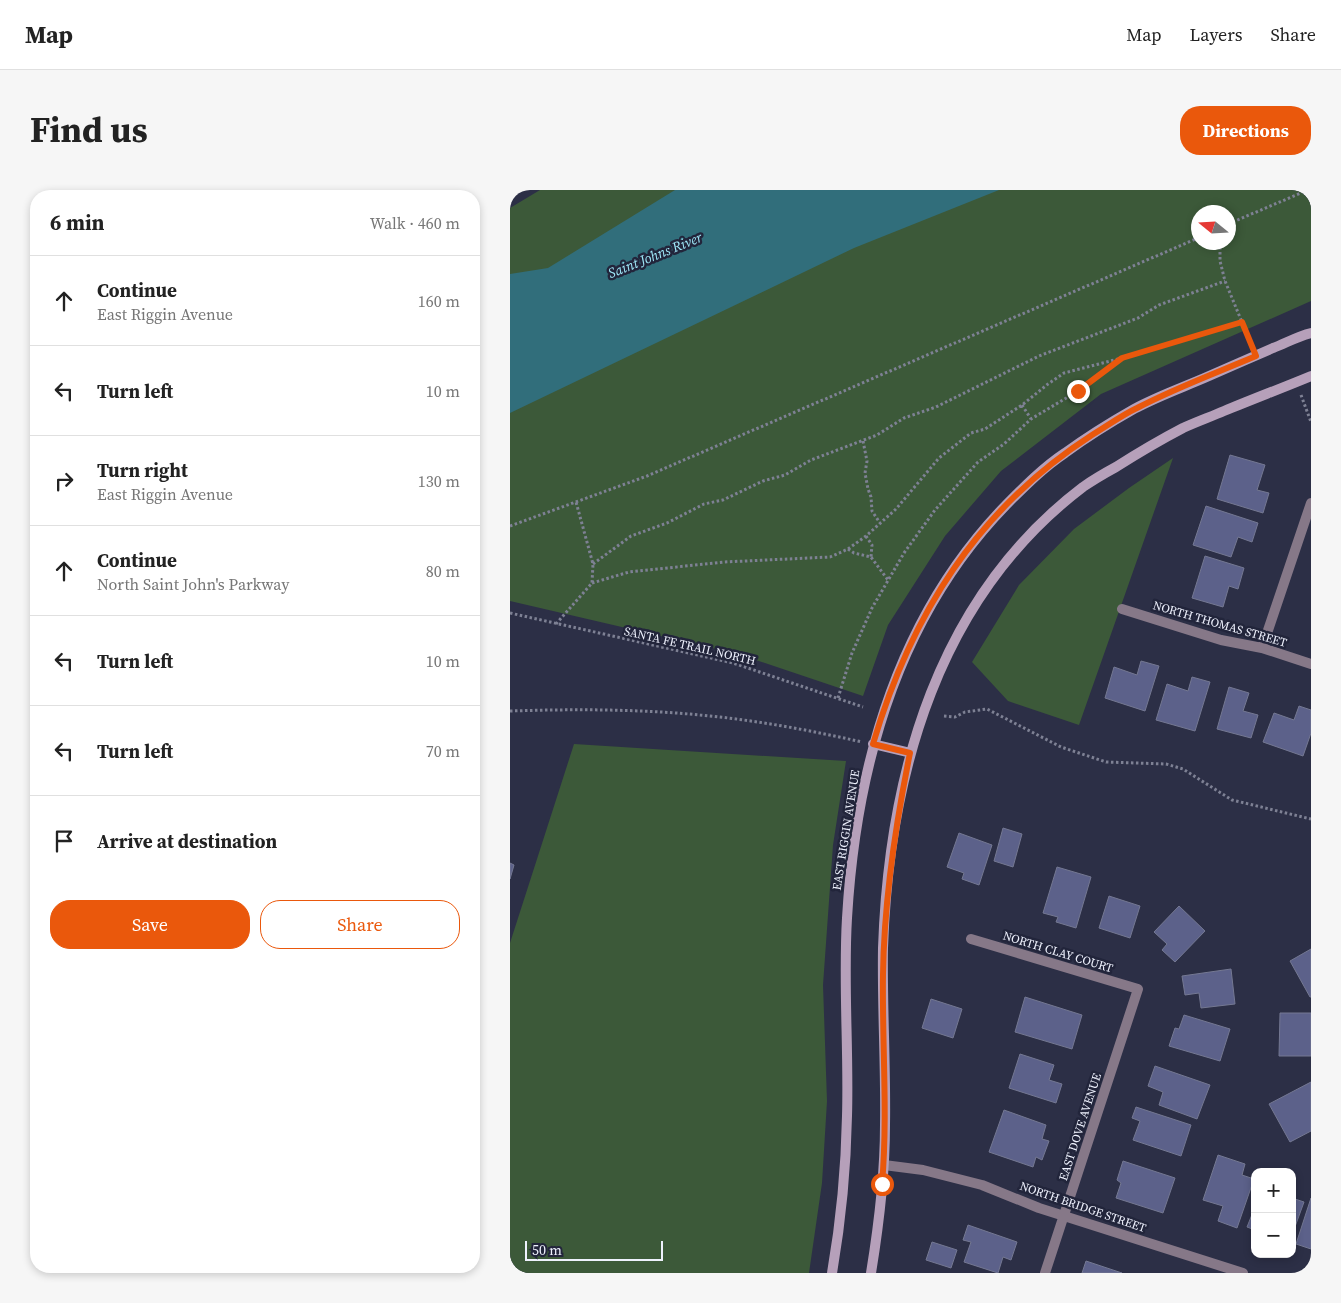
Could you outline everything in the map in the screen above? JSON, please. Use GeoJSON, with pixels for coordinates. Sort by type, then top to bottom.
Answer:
{"type":"FeatureCollection","features":[{"type":"Feature","properties":{"kind":"main road","name":"EAST RIGGIN AVENUE"},"geometry":{"type":"LineString","coordinates":[[832,1273],[846,1156],[848,1096],[844,975],[847,914],[857,825],[873,744],[883,709],[902,660],[920,624],[946,580],[989,523],[1027,484],[1063,454],[1137,408],[1311,333]]}},
{"type":"Feature","properties":{"kind":"main road"},"geometry":{"type":"LineString","coordinates":[[871,1273],[884,1166],[883,977],[885,924],[893,844],[910,753],[922,714],[956,636],[1000,569],[1054,511],[1085,486],[1185,427],[1311,376]]}},
{"type":"Feature","properties":{"kind":"main road"},"geometry":{"type":"LineString","coordinates":[[873,744],[910,753]]}},
{"type":"Feature","properties":{"kind":"street"},"geometry":{"type":"LineString","coordinates":[[1262,648],[1311,503]]}},
{"type":"Feature","properties":{"kind":"street","name":"NORTH THOMAS STREET"},"geometry":{"type":"LineString","coordinates":[[1122,610],[1221,640],[1262,648],[1311,664]]}},
{"type":"Feature","properties":{"kind":"street","name":"NORTH CLAY COURT"},"geometry":{"type":"LineString","coordinates":[[971,939],[1138,989]]}},
{"type":"Feature","properties":{"kind":"street","name":"EAST DOVE AVENUE"},"geometry":{"type":"LineString","coordinates":[[1045,1273],[1138,989]]}},
{"type":"Feature","properties":{"kind":"street","name":"NORTH BRIDGE STREET"},"geometry":{"type":"LineString","coordinates":[[884,1166],[923,1170],[982,1184],[1039,1208],[1243,1273]]}},
{"type":"Feature","properties":{"kind":"path"},"geometry":{"type":"LineString","coordinates":[[1236,221],[1308,190]]}},
{"type":"Feature","properties":{"kind":"path"},"geometry":{"type":"LineString","coordinates":[[510,526],[647,476],[1191,241]]}},
{"type":"Feature","properties":{"kind":"path"},"geometry":{"type":"LineString","coordinates":[[1220,250],[1220,261],[1226,281],[1256,356]]}},
{"type":"Feature","properties":{"kind":"path"},"geometry":{"type":"LineString","coordinates":[[593,564],[631,536],[667,523],[704,504],[723,500],[763,481],[785,475],[811,460],[877,436],[904,418],[936,406],[1039,356],[1138,318],[1159,305],[1226,281]]}},
{"type":"Feature","properties":{"kind":"path"},"geometry":{"type":"LineString","coordinates":[[556,624],[592,583],[629,572],[724,562],[830,557],[848,549],[866,536],[896,509],[939,458],[971,433],[985,429],[1064,374],[1242,322]]}},
{"type":"Feature","properties":{"kind":"path"},"geometry":{"type":"LineString","coordinates":[[838,698],[852,652],[872,608],[904,553],[935,510],[978,462],[1004,444],[1031,419],[1078,391],[1122,358]]}},
{"type":"Feature","properties":{"kind":"path"},"geometry":{"type":"LineString","coordinates":[[1296,382],[1311,422]]}},
{"type":"Feature","properties":{"kind":"path"},"geometry":{"type":"LineString","coordinates":[[1022,405],[1031,419]]}},
{"type":"Feature","properties":{"kind":"path"},"geometry":{"type":"LineString","coordinates":[[863,441],[867,461],[865,473],[868,489],[872,497],[872,511],[880,523]]}},
{"type":"Feature","properties":{"kind":"path"},"geometry":{"type":"LineString","coordinates":[[576,502],[593,564],[592,583]]}},
{"type":"Feature","properties":{"kind":"path"},"geometry":{"type":"LineString","coordinates":[[866,536],[872,545],[871,557]]}},
{"type":"Feature","properties":{"kind":"path"},"geometry":{"type":"LineString","coordinates":[[848,549],[854,553],[871,557],[888,580]]}},
{"type":"Feature","properties":{"kind":"path","name":"SANTA FE TRAIL NORTH"},"geometry":{"type":"LineString","coordinates":[[510,613],[733,663],[863,707]]}},
{"type":"Feature","properties":{"kind":"path"},"geometry":{"type":"LineString","coordinates":[[510,710],[576,709],[700,715],[798,728],[873,744]]}},
{"type":"Feature","properties":{"kind":"path"},"geometry":{"type":"LineString","coordinates":[[944,716],[955,717],[966,712],[987,709],[1061,747],[1106,762],[1166,764],[1183,769],[1232,800],[1311,819]]}},
{"type":"Feature","properties":{"kind":"shaded area"},"geometry":{"type":"Polygon","coordinates":[[[540,190],[1311,190],[1311,301],[1101,394],[1001,471],[945,536],[888,625],[863,696],[738,654],[510,601],[510,208],[540,190]]]}},
{"type":"Feature","properties":{"kind":"shaded area"},"geometry":{"type":"Polygon","coordinates":[[[1173,458],[1079,725],[1008,701],[972,662],[1019,585],[1074,529],[1173,458]]]}},
{"type":"Feature","properties":{"kind":"shaded area"},"geometry":{"type":"Polygon","coordinates":[[[574,744],[846,761],[833,845],[823,985],[827,1101],[822,1183],[809,1273],[510,1273],[510,943],[574,744]]]}},
{"type":"Feature","properties":{"kind":"water","name":"Saint Johns River"},"geometry":{"type":"Polygon","coordinates":[[[675,190],[999,190],[854,248],[510,413],[510,274],[548,268],[675,190]]]}},
{"type":"Feature","properties":{"kind":"building"},"geometry":{"type":"Polygon","coordinates":[[[1230,455],[1265,465],[1257,490],[1269,493],[1263,513],[1217,499],[1230,455]]]}},
{"type":"Feature","properties":{"kind":"building"},"geometry":{"type":"Polygon","coordinates":[[[1206,506],[1258,523],[1252,542],[1238,537],[1231,557],[1193,545],[1206,506]]]}},
{"type":"Feature","properties":{"kind":"building"},"geometry":{"type":"Polygon","coordinates":[[[1205,556],[1244,568],[1238,589],[1229,586],[1223,607],[1192,598],[1205,556]]]}},
{"type":"Feature","properties":{"kind":"building"},"geometry":{"type":"Polygon","coordinates":[[[1141,661],[1159,666],[1145,711],[1105,698],[1114,667],[1137,675],[1141,661]]]}},
{"type":"Feature","properties":{"kind":"building"},"geometry":{"type":"Polygon","coordinates":[[[1192,677],[1210,682],[1195,731],[1156,720],[1167,684],[1188,691],[1192,677]]]}},
{"type":"Feature","properties":{"kind":"building"},"geometry":{"type":"Polygon","coordinates":[[[1229,687],[1249,693],[1243,711],[1258,715],[1251,738],[1217,729],[1229,687]]]}},
{"type":"Feature","properties":{"kind":"building"},"geometry":{"type":"Polygon","coordinates":[[[1299,706],[1311,710],[1311,733],[1303,756],[1263,742],[1274,713],[1294,720],[1299,706]]]}},
{"type":"Feature","properties":{"kind":"building"},"geometry":{"type":"Polygon","coordinates":[[[1003,828],[1022,834],[1013,867],[994,861],[1003,828]]]}},
{"type":"Feature","properties":{"kind":"building"},"geometry":{"type":"Polygon","coordinates":[[[959,833],[992,845],[979,885],[962,879],[964,873],[947,867],[959,833]]]}},
{"type":"Feature","properties":{"kind":"building"},"geometry":{"type":"Polygon","coordinates":[[[510,863],[514,865],[510,879],[510,863]]]}},
{"type":"Feature","properties":{"kind":"building"},"geometry":{"type":"Polygon","coordinates":[[[1057,867],[1091,877],[1076,928],[1056,922],[1058,917],[1043,913],[1057,867]]]}},
{"type":"Feature","properties":{"kind":"building"},"geometry":{"type":"Polygon","coordinates":[[[1109,896],[1140,906],[1130,938],[1099,928],[1109,896]]]}},
{"type":"Feature","properties":{"kind":"building"},"geometry":{"type":"Polygon","coordinates":[[[1179,906],[1205,931],[1175,962],[1162,950],[1167,944],[1154,932],[1179,906]]]}},
{"type":"Feature","properties":{"kind":"building"},"geometry":{"type":"Polygon","coordinates":[[[1311,949],[1311,997],[1310,997],[1290,961],[1311,949]]]}},
{"type":"Feature","properties":{"kind":"building"},"geometry":{"type":"Polygon","coordinates":[[[1231,969],[1235,1004],[1201,1008],[1199,993],[1185,995],[1182,976],[1231,969]]]}},
{"type":"Feature","properties":{"kind":"building"},"geometry":{"type":"Polygon","coordinates":[[[1025,997],[1082,1015],[1072,1049],[1015,1032],[1025,997]]]}},
{"type":"Feature","properties":{"kind":"building"},"geometry":{"type":"Polygon","coordinates":[[[931,999],[962,1009],[953,1038],[922,1028],[931,999]]]}},
{"type":"Feature","properties":{"kind":"building"},"geometry":{"type":"Polygon","coordinates":[[[1280,1013],[1311,1013],[1311,1056],[1279,1056],[1280,1013]]]}},
{"type":"Feature","properties":{"kind":"building"},"geometry":{"type":"Polygon","coordinates":[[[1184,1015],[1230,1029],[1220,1061],[1169,1046],[1175,1028],[1179,1029],[1184,1015]]]}},
{"type":"Feature","properties":{"kind":"building"},"geometry":{"type":"Polygon","coordinates":[[[1020,1054],[1054,1065],[1049,1080],[1062,1084],[1056,1103],[1009,1088],[1020,1054]]]}},
{"type":"Feature","properties":{"kind":"building"},"geometry":{"type":"Polygon","coordinates":[[[1155,1066],[1210,1085],[1197,1119],[1159,1105],[1163,1092],[1148,1086],[1155,1066]]]}},
{"type":"Feature","properties":{"kind":"building"},"geometry":{"type":"Polygon","coordinates":[[[1311,1082],[1311,1131],[1290,1142],[1269,1104],[1311,1082]]]}},
{"type":"Feature","properties":{"kind":"building"},"geometry":{"type":"Polygon","coordinates":[[[1136,1107],[1191,1125],[1181,1156],[1133,1140],[1140,1121],[1132,1118],[1136,1107]]]}},
{"type":"Feature","properties":{"kind":"building"},"geometry":{"type":"Polygon","coordinates":[[[1004,1110],[1046,1125],[1042,1139],[1049,1141],[1042,1160],[1036,1157],[1033,1167],[989,1152],[1004,1110]]]}},
{"type":"Feature","properties":{"kind":"building"},"geometry":{"type":"Polygon","coordinates":[[[1218,1155],[1245,1164],[1242,1175],[1251,1178],[1251,1188],[1237,1228],[1218,1221],[1223,1206],[1203,1200],[1218,1155]]]}},
{"type":"Feature","properties":{"kind":"building"},"geometry":{"type":"Polygon","coordinates":[[[1123,1161],[1175,1178],[1163,1213],[1116,1198],[1121,1183],[1117,1180],[1123,1161]]]}},
{"type":"Feature","properties":{"kind":"building"},"geometry":{"type":"Polygon","coordinates":[[[1311,1198],[1311,1249],[1296,1244],[1311,1198]]]}},
{"type":"Feature","properties":{"kind":"building"},"geometry":{"type":"Polygon","coordinates":[[[1296,1199],[1304,1202],[1296,1224],[1296,1199]]]}},
{"type":"Feature","properties":{"kind":"building"},"geometry":{"type":"Polygon","coordinates":[[[1251,1217],[1251,1228],[1247,1227],[1251,1217]]]}},
{"type":"Feature","properties":{"kind":"building"},"geometry":{"type":"Polygon","coordinates":[[[968,1225],[1017,1242],[1011,1260],[1003,1257],[998,1273],[964,1262],[971,1242],[963,1240],[968,1225]]]}},
{"type":"Feature","properties":{"kind":"building"},"geometry":{"type":"Polygon","coordinates":[[[932,1242],[957,1250],[951,1268],[926,1260],[932,1242]]]}},
{"type":"Feature","properties":{"kind":"building"},"geometry":{"type":"Polygon","coordinates":[[[1086,1261],[1122,1273],[1082,1273],[1086,1261]]]}},
{"type":"Feature","properties":{"kind":"route"},"geometry":{"type":"LineString","coordinates":[[882,1184],[885,1126],[883,977],[886,903],[893,844],[910,753],[873,744],[883,709],[902,660],[920,624],[951,572],[989,523],[1032,480],[1063,454],[1137,408],[1256,356],[1242,322],[1122,358],[1078,391]]}}]}
